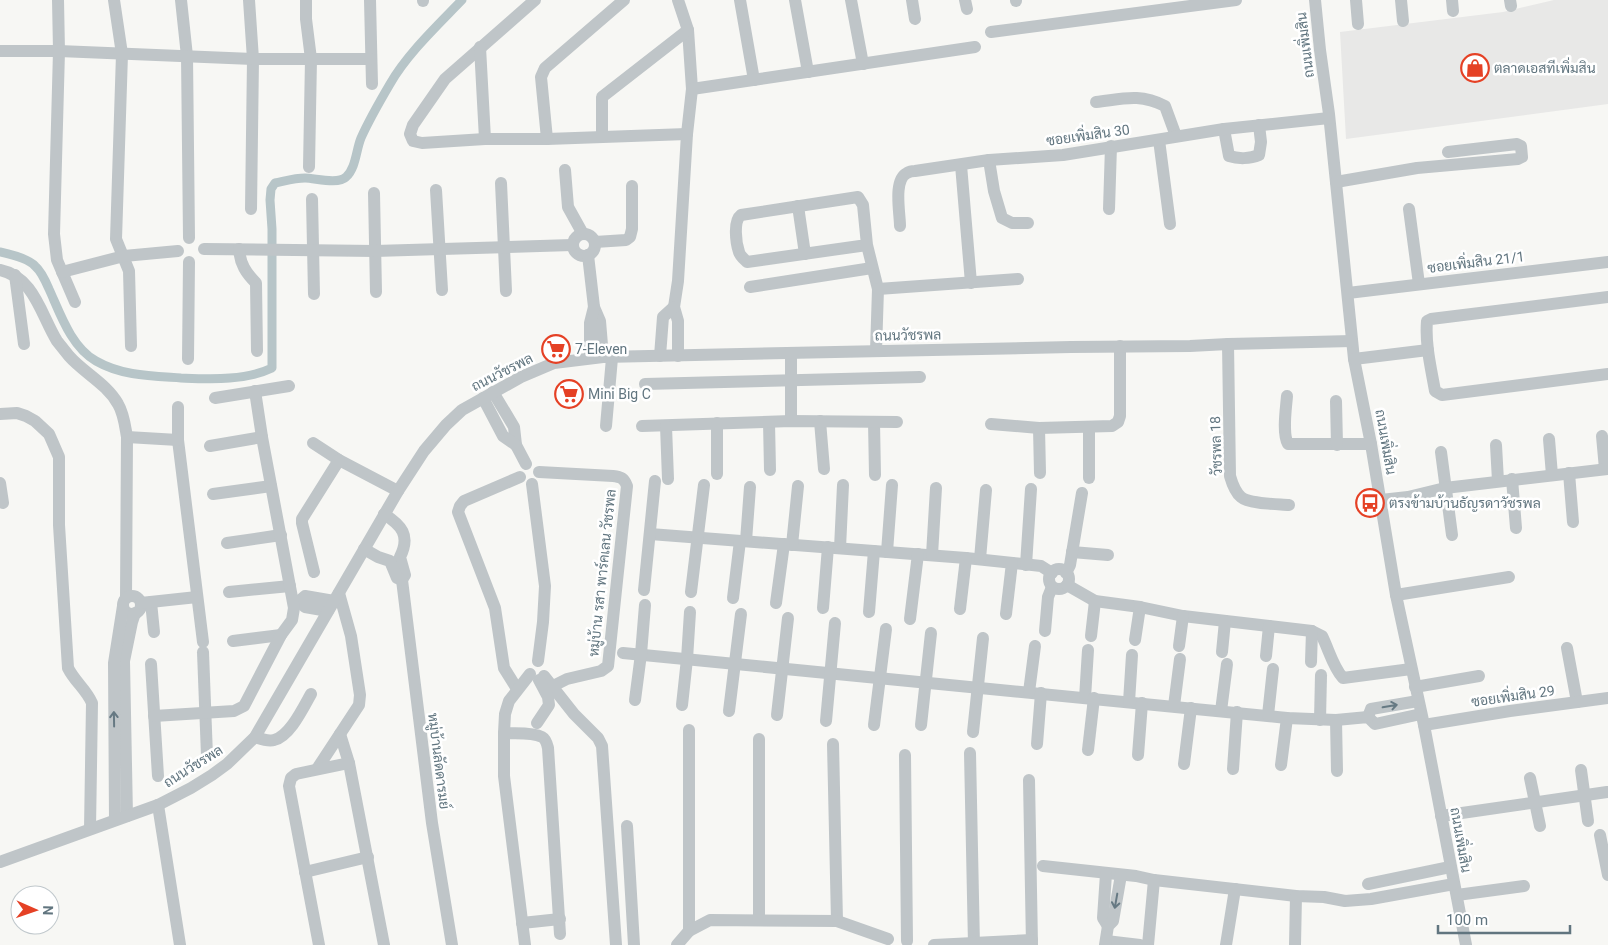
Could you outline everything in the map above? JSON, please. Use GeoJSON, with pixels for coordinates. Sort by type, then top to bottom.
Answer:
{"type":"FeatureCollection","features":[{"type":"Feature","properties":{"kind":"street"},"geometry":{"type":"LineString","coordinates":[[58,0],[59,51],[54,234],[55,250],[75,302]]}},
{"type":"Feature","properties":{"kind":"street"},"geometry":{"type":"LineString","coordinates":[[114,0],[122,54],[116,238],[129,271],[131,346]]}},
{"type":"Feature","properties":{"kind":"street"},"geometry":{"type":"LineString","coordinates":[[181,0],[187,56],[189,238]]}},
{"type":"Feature","properties":{"kind":"street"},"geometry":{"type":"LineString","coordinates":[[249,0],[253,59],[251,209]]}},
{"type":"Feature","properties":{"kind":"street"},"geometry":{"type":"LineString","coordinates":[[306,0],[306,19],[311,59],[310,167]]}},
{"type":"Feature","properties":{"kind":"street"},"geometry":{"type":"LineString","coordinates":[[370,0],[372,84]]}},
{"type":"Feature","properties":{"kind":"street"},"geometry":{"type":"LineString","coordinates":[[535,0],[445,79],[413,125],[410,134],[413,141],[422,143],[485,139],[547,139],[687,134]]}},
{"type":"Feature","properties":{"kind":"street"},"geometry":{"type":"LineString","coordinates":[[547,139],[541,77],[545,68],[624,0]]}},
{"type":"Feature","properties":{"kind":"street"},"geometry":{"type":"LineString","coordinates":[[678,0],[688,30],[692,90],[687,134],[678,281],[674,307],[678,322],[678,356]]}},
{"type":"Feature","properties":{"kind":"street"},"geometry":{"type":"LineString","coordinates":[[740,0],[754,80]]}},
{"type":"Feature","properties":{"kind":"street"},"geometry":{"type":"LineString","coordinates":[[795,0],[808,72]]}},
{"type":"Feature","properties":{"kind":"street"},"geometry":{"type":"LineString","coordinates":[[851,0],[863,64]]}},
{"type":"Feature","properties":{"kind":"street"},"geometry":{"type":"LineString","coordinates":[[912,0],[915,19]]}},
{"type":"Feature","properties":{"kind":"street"},"geometry":{"type":"LineString","coordinates":[[991,32],[1236,0]]}},
{"type":"Feature","properties":{"kind":"street","name":"ถนนเพิ่มสิน"},"geometry":{"type":"LineString","coordinates":[[1315,0],[1354,359],[1372,444],[1396,595],[1466,945]]}},
{"type":"Feature","properties":{"kind":"street"},"geometry":{"type":"LineString","coordinates":[[1356,0],[1358,24]]}},
{"type":"Feature","properties":{"kind":"street"},"geometry":{"type":"LineString","coordinates":[[1400,0],[1403,21]]}},
{"type":"Feature","properties":{"kind":"street"},"geometry":{"type":"LineString","coordinates":[[602,136],[602,97],[688,30]]}},
{"type":"Feature","properties":{"kind":"street"},"geometry":{"type":"LineString","coordinates":[[480,47],[485,139]]}},
{"type":"Feature","properties":{"kind":"street"},"geometry":{"type":"LineString","coordinates":[[692,90],[975,47]]}},
{"type":"Feature","properties":{"kind":"street"},"geometry":{"type":"LineString","coordinates":[[0,51],[59,51],[253,59],[371,59]]}},
{"type":"Feature","properties":{"kind":"street"},"geometry":{"type":"LineString","coordinates":[[1096,102],[1136,97],[1152,100],[1165,106],[1176,136]]}},
{"type":"Feature","properties":{"kind":"street","name":"ซอยเพิ่มสิน 30"},"geometry":{"type":"LineString","coordinates":[[900,226],[898,185],[906,173],[989,160],[1063,155],[1176,136],[1329,118]]}},
{"type":"Feature","properties":{"kind":"street"},"geometry":{"type":"LineString","coordinates":[[1224,130],[1229,156],[1240,158],[1254,157],[1258,155],[1262,142],[1259,125]]}},
{"type":"Feature","properties":{"kind":"street"},"geometry":{"type":"LineString","coordinates":[[1159,140],[1170,224]]}},
{"type":"Feature","properties":{"kind":"street"},"geometry":{"type":"LineString","coordinates":[[1336,182],[1418,168],[1518,159],[1522,157],[1521,146],[1516,144],[1448,152]]}},
{"type":"Feature","properties":{"kind":"street"},"geometry":{"type":"LineString","coordinates":[[1108,208],[1111,146]]}},
{"type":"Feature","properties":{"kind":"street"},"geometry":{"type":"LineString","coordinates":[[989,160],[994,191],[1002,218],[1012,223],[1028,223]]}},
{"type":"Feature","properties":{"kind":"street"},"geometry":{"type":"LineString","coordinates":[[961,165],[971,282]]}},
{"type":"Feature","properties":{"kind":"street"},"geometry":{"type":"LineString","coordinates":[[565,170],[568,207],[583,234]]}},
{"type":"Feature","properties":{"kind":"street"},"geometry":{"type":"LineString","coordinates":[[501,183],[506,290]]}},
{"type":"Feature","properties":{"kind":"street"},"geometry":{"type":"LineString","coordinates":[[595,242],[626,240],[630,237],[632,228],[632,186]]}},
{"type":"Feature","properties":{"kind":"street"},"geometry":{"type":"LineString","coordinates":[[436,190],[442,290]]}},
{"type":"Feature","properties":{"kind":"street"},"geometry":{"type":"LineString","coordinates":[[374,193],[376,292]]}},
{"type":"Feature","properties":{"kind":"street"},"geometry":{"type":"LineString","coordinates":[[867,245],[747,262],[739,253],[737,218],[741,215],[858,197],[863,205],[867,245],[878,288],[876,351]]}},
{"type":"Feature","properties":{"kind":"street"},"geometry":{"type":"LineString","coordinates":[[312,199],[314,294]]}},
{"type":"Feature","properties":{"kind":"street"},"geometry":{"type":"LineString","coordinates":[[798,206],[805,254]]}},
{"type":"Feature","properties":{"kind":"street"},"geometry":{"type":"LineString","coordinates":[[1409,209],[1419,284]]}},
{"type":"Feature","properties":{"kind":"street"},"geometry":{"type":"LineString","coordinates":[[583,234],[589,235],[595,242],[594,251],[588,255],[581,256],[575,253],[572,245],[575,238],[583,234]]}},
{"type":"Feature","properties":{"kind":"street"},"geometry":{"type":"LineString","coordinates":[[189,238],[198,241],[204,249],[196,261],[189,262],[182,259],[178,251],[181,242],[189,238]]}},
{"type":"Feature","properties":{"kind":"street"},"geometry":{"type":"LineString","coordinates":[[204,249],[375,251],[572,245]]}},
{"type":"Feature","properties":{"kind":"street"},"geometry":{"type":"LineString","coordinates":[[239,249],[244,270],[256,283],[257,352]]}},
{"type":"Feature","properties":{"kind":"street"},"geometry":{"type":"LineString","coordinates":[[62,272],[124,256],[178,251]]}},
{"type":"Feature","properties":{"kind":"street"},"geometry":{"type":"LineString","coordinates":[[588,255],[594,307],[600,321],[606,426]]}},
{"type":"Feature","properties":{"kind":"street"},"geometry":{"type":"LineString","coordinates":[[188,359],[189,262]]}},
{"type":"Feature","properties":{"kind":"street","name":"ซอยเพิ่มสิน 21/1"},"geometry":{"type":"LineString","coordinates":[[1348,293],[1608,262]]}},
{"type":"Feature","properties":{"kind":"street"},"geometry":{"type":"LineString","coordinates":[[750,288],[872,268]]}},
{"type":"Feature","properties":{"kind":"street"},"geometry":{"type":"LineString","coordinates":[[0,270],[15,275],[29,288],[58,342],[72,358],[110,393],[119,405],[125,423],[127,437],[125,602],[114,662],[120,749],[121,818]]}},
{"type":"Feature","properties":{"kind":"street"},"geometry":{"type":"LineString","coordinates":[[15,275],[24,344]]}},
{"type":"Feature","properties":{"kind":"street"},"geometry":{"type":"LineString","coordinates":[[878,288],[1018,279]]}},
{"type":"Feature","properties":{"kind":"street"},"geometry":{"type":"LineString","coordinates":[[1608,297],[1431,318],[1427,321],[1426,328],[1435,391],[1442,395],[1608,374]]}},
{"type":"Feature","properties":{"kind":"street"},"geometry":{"type":"LineString","coordinates":[[660,356],[662,317],[674,307]]}},
{"type":"Feature","properties":{"kind":"street","name":"ถนนวัชรพล"},"geometry":{"type":"LineString","coordinates":[[0,862],[158,804],[191,788],[220,770],[239,753],[255,737],[384,514],[424,451],[446,425],[462,410],[521,377],[554,363],[602,358],[660,356],[1352,342]]}},
{"type":"Feature","properties":{"kind":"street","name":"วัชรพล 18"},"geometry":{"type":"LineString","coordinates":[[1228,344],[1230,476],[1232,482],[1242,498],[1288,505]]}},
{"type":"Feature","properties":{"kind":"street"},"geometry":{"type":"LineString","coordinates":[[991,424],[1039,428],[1112,426],[1118,422],[1120,416],[1120,346]]}},
{"type":"Feature","properties":{"kind":"street"},"geometry":{"type":"LineString","coordinates":[[1354,359],[1428,350]]}},
{"type":"Feature","properties":{"kind":"street"},"geometry":{"type":"LineString","coordinates":[[791,354],[791,421]]}},
{"type":"Feature","properties":{"kind":"street"},"geometry":{"type":"LineString","coordinates":[[645,384],[920,377]]}},
{"type":"Feature","properties":{"kind":"street"},"geometry":{"type":"LineString","coordinates":[[215,398],[289,386]]}},
{"type":"Feature","properties":{"kind":"street"},"geometry":{"type":"LineString","coordinates":[[255,391],[290,586],[296,601],[305,607],[334,602],[351,636],[360,695],[359,705],[317,768]]}},
{"type":"Feature","properties":{"kind":"street"},"geometry":{"type":"LineString","coordinates":[[488,395],[514,427],[516,445],[526,464]]}},
{"type":"Feature","properties":{"kind":"street"},"geometry":{"type":"LineString","coordinates":[[1287,396],[1285,440],[1288,444],[1372,444]]}},
{"type":"Feature","properties":{"kind":"street"},"geometry":{"type":"LineString","coordinates":[[1336,401],[1337,445]]}},
{"type":"Feature","properties":{"kind":"street"},"geometry":{"type":"LineString","coordinates":[[178,407],[178,440],[203,647],[207,756]]}},
{"type":"Feature","properties":{"kind":"street"},"geometry":{"type":"LineString","coordinates":[[0,414],[17,413],[35,421],[49,434],[59,457],[59,525],[68,668],[73,678],[89,696],[92,703],[90,829]]}},
{"type":"Feature","properties":{"kind":"street"},"geometry":{"type":"LineString","coordinates":[[820,420],[824,469]]}},
{"type":"Feature","properties":{"kind":"street"},"geometry":{"type":"LineString","coordinates":[[642,426],[820,420],[897,422]]}},
{"type":"Feature","properties":{"kind":"street"},"geometry":{"type":"LineString","coordinates":[[716,474],[717,422]]}},
{"type":"Feature","properties":{"kind":"street"},"geometry":{"type":"LineString","coordinates":[[769,422],[770,470]]}},
{"type":"Feature","properties":{"kind":"street"},"geometry":{"type":"LineString","coordinates":[[874,422],[875,475]]}},
{"type":"Feature","properties":{"kind":"street"},"geometry":{"type":"LineString","coordinates":[[666,426],[668,479]]}},
{"type":"Feature","properties":{"kind":"street"},"geometry":{"type":"LineString","coordinates":[[1089,427],[1090,478]]}},
{"type":"Feature","properties":{"kind":"street"},"geometry":{"type":"LineString","coordinates":[[1039,428],[1040,473]]}},
{"type":"Feature","properties":{"kind":"street"},"geometry":{"type":"LineString","coordinates":[[1381,500],[1408,497],[1445,488],[1606,469],[1602,436]]}},
{"type":"Feature","properties":{"kind":"street"},"geometry":{"type":"LineString","coordinates":[[127,437],[178,440]]}},
{"type":"Feature","properties":{"kind":"street"},"geometry":{"type":"LineString","coordinates":[[210,446],[262,437]]}},
{"type":"Feature","properties":{"kind":"street"},"geometry":{"type":"LineString","coordinates":[[1549,439],[1552,475]]}},
{"type":"Feature","properties":{"kind":"street"},"geometry":{"type":"LineString","coordinates":[[313,443],[339,460],[398,491]]}},
{"type":"Feature","properties":{"kind":"street"},"geometry":{"type":"LineString","coordinates":[[1496,445],[1498,481]]}},
{"type":"Feature","properties":{"kind":"street"},"geometry":{"type":"LineString","coordinates":[[1441,452],[1452,535]]}},
{"type":"Feature","properties":{"kind":"street"},"geometry":{"type":"LineString","coordinates":[[314,572],[302,519],[339,460]]}},
{"type":"Feature","properties":{"kind":"street"},"geometry":{"type":"LineString","coordinates":[[526,464],[535,465],[539,472],[538,478],[532,484]]}},
{"type":"Feature","properties":{"kind":"street"},"geometry":{"type":"LineString","coordinates":[[526,464],[520,471],[520,477],[526,483],[532,484]]}},
{"type":"Feature","properties":{"kind":"street","name":"หมู่บ้าน รสา พาร์คเลน วัชรพล"},"geometry":{"type":"LineString","coordinates":[[525,945],[504,776],[505,714],[509,701],[517,689],[541,679],[567,679],[601,671],[608,666],[627,486],[625,480],[621,477],[539,472]]}},
{"type":"Feature","properties":{"kind":"street"},"geometry":{"type":"LineString","coordinates":[[1569,473],[1573,522]]}},
{"type":"Feature","properties":{"kind":"street"},"geometry":{"type":"LineString","coordinates":[[517,689],[504,668],[495,608],[458,512],[464,501],[520,477]]}},
{"type":"Feature","properties":{"kind":"street"},"geometry":{"type":"LineString","coordinates":[[1512,479],[1516,528]]}},
{"type":"Feature","properties":{"kind":"street"},"geometry":{"type":"LineString","coordinates":[[644,590],[655,481]]}},
{"type":"Feature","properties":{"kind":"street"},"geometry":{"type":"LineString","coordinates":[[0,483],[3,503]]}},
{"type":"Feature","properties":{"kind":"street"},"geometry":{"type":"LineString","coordinates":[[532,484],[545,586],[538,661],[530,665],[529,668],[598,738],[602,746],[616,945]]}},
{"type":"Feature","properties":{"kind":"street"},"geometry":{"type":"LineString","coordinates":[[691,592],[704,485]]}},
{"type":"Feature","properties":{"kind":"street"},"geometry":{"type":"LineString","coordinates":[[823,608],[844,485]]}},
{"type":"Feature","properties":{"kind":"street"},"geometry":{"type":"LineString","coordinates":[[887,552],[892,485]]}},
{"type":"Feature","properties":{"kind":"street"},"geometry":{"type":"LineString","coordinates":[[213,494],[271,486]]}},
{"type":"Feature","properties":{"kind":"street"},"geometry":{"type":"LineString","coordinates":[[776,604],[798,486]]}},
{"type":"Feature","properties":{"kind":"street"},"geometry":{"type":"LineString","coordinates":[[733,598],[750,487]]}},
{"type":"Feature","properties":{"kind":"street"},"geometry":{"type":"LineString","coordinates":[[932,555],[936,488]]}},
{"type":"Feature","properties":{"kind":"street"},"geometry":{"type":"LineString","coordinates":[[1026,565],[1031,489]]}},
{"type":"Feature","properties":{"kind":"street"},"geometry":{"type":"LineString","coordinates":[[980,560],[986,490]]}},
{"type":"Feature","properties":{"kind":"street"},"geometry":{"type":"LineString","coordinates":[[1082,494],[1066,579],[1062,589],[1052,587],[1049,582],[1052,573],[1058,570],[1066,579],[1094,601],[1140,607],[1183,616],[1312,631],[1322,636],[1336,671],[1343,678],[1411,669]]}},
{"type":"Feature","properties":{"kind":"street","name":"หมู่บ้านลัดดารมย์"},"geometry":{"type":"LineString","coordinates":[[384,514],[396,522],[402,529],[405,540],[403,551],[395,559],[405,575],[402,580],[432,823],[452,945]]}},
{"type":"Feature","properties":{"kind":"street"},"geometry":{"type":"LineString","coordinates":[[650,534],[966,558],[1041,566],[1052,573]]}},
{"type":"Feature","properties":{"kind":"street"},"geometry":{"type":"LineString","coordinates":[[227,543],[281,535]]}},
{"type":"Feature","properties":{"kind":"street"},"geometry":{"type":"LineString","coordinates":[[364,549],[378,557],[395,559]]}},
{"type":"Feature","properties":{"kind":"street"},"geometry":{"type":"LineString","coordinates":[[869,612],[874,551]]}},
{"type":"Feature","properties":{"kind":"street"},"geometry":{"type":"LineString","coordinates":[[1072,552],[1108,555]]}},
{"type":"Feature","properties":{"kind":"street"},"geometry":{"type":"LineString","coordinates":[[910,619],[918,554]]}},
{"type":"Feature","properties":{"kind":"street"},"geometry":{"type":"LineString","coordinates":[[960,609],[966,558]]}},
{"type":"Feature","properties":{"kind":"street"},"geometry":{"type":"LineString","coordinates":[[1006,614],[1012,563]]}},
{"type":"Feature","properties":{"kind":"street"},"geometry":{"type":"LineString","coordinates":[[1396,595],[1509,577]]}},
{"type":"Feature","properties":{"kind":"street"},"geometry":{"type":"LineString","coordinates":[[230,592],[290,586]]}},
{"type":"Feature","properties":{"kind":"street"},"geometry":{"type":"LineString","coordinates":[[1045,631],[1048,597],[1052,587]]}},
{"type":"Feature","properties":{"kind":"street"},"geometry":{"type":"LineString","coordinates":[[125,602],[127,612],[142,606],[197,597]]}},
{"type":"Feature","properties":{"kind":"street"},"geometry":{"type":"LineString","coordinates":[[154,716],[234,711],[244,706],[281,635],[292,620],[296,601]]}},
{"type":"Feature","properties":{"kind":"street"},"geometry":{"type":"LineString","coordinates":[[1091,636],[1094,601]]}},
{"type":"Feature","properties":{"kind":"street"},"geometry":{"type":"LineString","coordinates":[[635,700],[645,605]]}},
{"type":"Feature","properties":{"kind":"street"},"geometry":{"type":"LineString","coordinates":[[142,606],[154,632]]}},
{"type":"Feature","properties":{"kind":"street"},"geometry":{"type":"LineString","coordinates":[[120,749],[124,661],[132,622],[142,606]]}},
{"type":"Feature","properties":{"kind":"street"},"geometry":{"type":"LineString","coordinates":[[1135,640],[1140,607]]}},
{"type":"Feature","properties":{"kind":"street"},"geometry":{"type":"LineString","coordinates":[[682,705],[690,612]]}},
{"type":"Feature","properties":{"kind":"street"},"geometry":{"type":"LineString","coordinates":[[729,711],[741,614]]}},
{"type":"Feature","properties":{"kind":"street"},"geometry":{"type":"LineString","coordinates":[[1179,646],[1183,616]]}},
{"type":"Feature","properties":{"kind":"street"},"geometry":{"type":"LineString","coordinates":[[777,715],[788,618]]}},
{"type":"Feature","properties":{"kind":"street"},"geometry":{"type":"LineString","coordinates":[[1222,652],[1225,621]]}},
{"type":"Feature","properties":{"kind":"street"},"geometry":{"type":"LineString","coordinates":[[826,721],[835,624]]}},
{"type":"Feature","properties":{"kind":"street"},"geometry":{"type":"LineString","coordinates":[[1266,656],[1269,626]]}},
{"type":"Feature","properties":{"kind":"street"},"geometry":{"type":"LineString","coordinates":[[874,725],[886,629]]}},
{"type":"Feature","properties":{"kind":"street"},"geometry":{"type":"LineString","coordinates":[[1311,662],[1312,631]]}},
{"type":"Feature","properties":{"kind":"street"},"geometry":{"type":"LineString","coordinates":[[921,725],[931,633]]}},
{"type":"Feature","properties":{"kind":"street"},"geometry":{"type":"LineString","coordinates":[[234,641],[281,635]]}},
{"type":"Feature","properties":{"kind":"street"},"geometry":{"type":"LineString","coordinates":[[974,732],[983,638]]}},
{"type":"Feature","properties":{"kind":"street"},"geometry":{"type":"LineString","coordinates":[[1035,646],[1038,744]]}},
{"type":"Feature","properties":{"kind":"street"},"geometry":{"type":"LineString","coordinates":[[1567,648],[1576,702]]}},
{"type":"Feature","properties":{"kind":"street"},"geometry":{"type":"LineString","coordinates":[[1088,650],[1090,698],[1088,750]]}},
{"type":"Feature","properties":{"kind":"street"},"geometry":{"type":"LineString","coordinates":[[623,653],[1320,720],[1368,717],[1371,709],[1418,701]]}},
{"type":"Feature","properties":{"kind":"street"},"geometry":{"type":"LineString","coordinates":[[1129,702],[1132,654]]}},
{"type":"Feature","properties":{"kind":"street"},"geometry":{"type":"LineString","coordinates":[[1174,706],[1180,659]]}},
{"type":"Feature","properties":{"kind":"street"},"geometry":{"type":"LineString","coordinates":[[151,664],[158,776]]}},
{"type":"Feature","properties":{"kind":"street"},"geometry":{"type":"LineString","coordinates":[[1221,711],[1227,664]]}},
{"type":"Feature","properties":{"kind":"street"},"geometry":{"type":"LineString","coordinates":[[1268,715],[1273,669]]}},
{"type":"Feature","properties":{"kind":"street"},"geometry":{"type":"LineString","coordinates":[[1320,720],[1321,675]]}},
{"type":"Feature","properties":{"kind":"street"},"geometry":{"type":"LineString","coordinates":[[1415,687],[1479,676]]}},
{"type":"Feature","properties":{"kind":"street"},"geometry":{"type":"LineString","coordinates":[[537,723],[549,705],[541,679]]}},
{"type":"Feature","properties":{"kind":"street"},"geometry":{"type":"LineString","coordinates":[[255,737],[273,740],[286,734],[311,694]]}},
{"type":"Feature","properties":{"kind":"street","name":"ซอยเพิ่มสิน 29"},"geometry":{"type":"LineString","coordinates":[[1368,717],[1376,724],[1510,711],[1608,698]]}},
{"type":"Feature","properties":{"kind":"street"},"geometry":{"type":"LineString","coordinates":[[1138,755],[1142,703]]}},
{"type":"Feature","properties":{"kind":"street"},"geometry":{"type":"LineString","coordinates":[[1184,764],[1191,708]]}},
{"type":"Feature","properties":{"kind":"street"},"geometry":{"type":"LineString","coordinates":[[1233,769],[1237,712]]}},
{"type":"Feature","properties":{"kind":"street"},"geometry":{"type":"LineString","coordinates":[[1281,765],[1287,718]]}},
{"type":"Feature","properties":{"kind":"street"},"geometry":{"type":"LineString","coordinates":[[1336,720],[1337,772]]}},
{"type":"Feature","properties":{"kind":"street"},"geometry":{"type":"LineString","coordinates":[[689,730],[689,930]]}},
{"type":"Feature","properties":{"kind":"street"},"geometry":{"type":"LineString","coordinates":[[504,733],[534,735],[546,741],[548,748],[560,934]]}},
{"type":"Feature","properties":{"kind":"street"},"geometry":{"type":"LineString","coordinates":[[340,734],[349,763],[384,945]]}},
{"type":"Feature","properties":{"kind":"street"},"geometry":{"type":"LineString","coordinates":[[759,739],[759,920]]}},
{"type":"Feature","properties":{"kind":"street"},"geometry":{"type":"LineString","coordinates":[[833,744],[837,922]]}},
{"type":"Feature","properties":{"kind":"street"},"geometry":{"type":"LineString","coordinates":[[970,752],[974,944]]}},
{"type":"Feature","properties":{"kind":"street"},"geometry":{"type":"LineString","coordinates":[[906,755],[908,943]]}},
{"type":"Feature","properties":{"kind":"street"},"geometry":{"type":"LineString","coordinates":[[318,945],[289,786],[291,778],[296,774],[317,768],[349,763]]}},
{"type":"Feature","properties":{"kind":"street"},"geometry":{"type":"LineString","coordinates":[[1581,770],[1588,821]]}},
{"type":"Feature","properties":{"kind":"street"},"geometry":{"type":"LineString","coordinates":[[1530,778],[1540,826]]}},
{"type":"Feature","properties":{"kind":"street"},"geometry":{"type":"LineString","coordinates":[[934,945],[1032,942],[1029,780]]}},
{"type":"Feature","properties":{"kind":"street"},"geometry":{"type":"LineString","coordinates":[[1441,816],[1608,792]]}},
{"type":"Feature","properties":{"kind":"street"},"geometry":{"type":"LineString","coordinates":[[158,804],[180,945]]}},
{"type":"Feature","properties":{"kind":"street"},"geometry":{"type":"LineString","coordinates":[[627,826],[634,945]]}},
{"type":"Feature","properties":{"kind":"street"},"geometry":{"type":"LineString","coordinates":[[1600,835],[1608,875]]}},
{"type":"Feature","properties":{"kind":"street"},"geometry":{"type":"LineString","coordinates":[[306,872],[368,857]]}},
{"type":"Feature","properties":{"kind":"street"},"geometry":{"type":"LineString","coordinates":[[1043,866],[1296,896],[1324,897],[1345,901],[1455,890],[1524,886]]}},
{"type":"Feature","properties":{"kind":"street"},"geometry":{"type":"LineString","coordinates":[[1368,884],[1450,867]]}},
{"type":"Feature","properties":{"kind":"street"},"geometry":{"type":"LineString","coordinates":[[1106,874],[1103,918],[1108,926]]}},
{"type":"Feature","properties":{"kind":"street"},"geometry":{"type":"LineString","coordinates":[[1121,875],[1112,921],[1108,926],[1105,943],[1140,945]]}},
{"type":"Feature","properties":{"kind":"street"},"geometry":{"type":"LineString","coordinates":[[1148,945],[1154,880]]}},
{"type":"Feature","properties":{"kind":"street"},"geometry":{"type":"LineString","coordinates":[[1226,945],[1235,889]]}},
{"type":"Feature","properties":{"kind":"street"},"geometry":{"type":"LineString","coordinates":[[1295,945],[1296,896]]}},
{"type":"Feature","properties":{"kind":"street"},"geometry":{"type":"LineString","coordinates":[[522,923],[560,919]]}},
{"type":"Feature","properties":{"kind":"street"},"geometry":{"type":"LineString","coordinates":[[677,945],[689,930],[710,920],[837,922],[887,942],[896,936],[902,937],[908,943]]}},
{"type":"Feature","properties":{"kind":"shaded area","name":"ตลาดเอสทีเพิ่มสิน"},"geometry":{"type":"Polygon","coordinates":[[[1554,0],[1608,0],[1608,104],[1346,139],[1340,32],[1503,12],[1554,0]]]}},
{"type":"Feature","properties":{"kind":"waterway"},"geometry":{"type":"LineString","coordinates":[[0,252],[24,259],[37,268],[45,280],[62,319],[73,338],[87,355],[106,366],[116,370],[159,377],[204,379],[239,377],[272,368],[271,189],[275,183],[294,179],[338,181],[346,177],[354,164],[364,131],[397,73],[423,40],[462,0]]}},
{"type":"Feature","properties":{"kind":"place","name":"ตลาดเอสทีเพิ่มสิน"},"geometry":{"type":"Point","coordinates":[1475,68]}},
{"type":"Feature","properties":{"kind":"place","name":"7-Eleven"},"geometry":{"type":"Point","coordinates":[556,349]}},
{"type":"Feature","properties":{"kind":"place","name":"Mini Big C"},"geometry":{"type":"Point","coordinates":[569,394]}},
{"type":"Feature","properties":{"kind":"place","name":"ตรงข้ามบ้านธัญรดาวัชรพล"},"geometry":{"type":"Point","coordinates":[1370,503]}}]}
